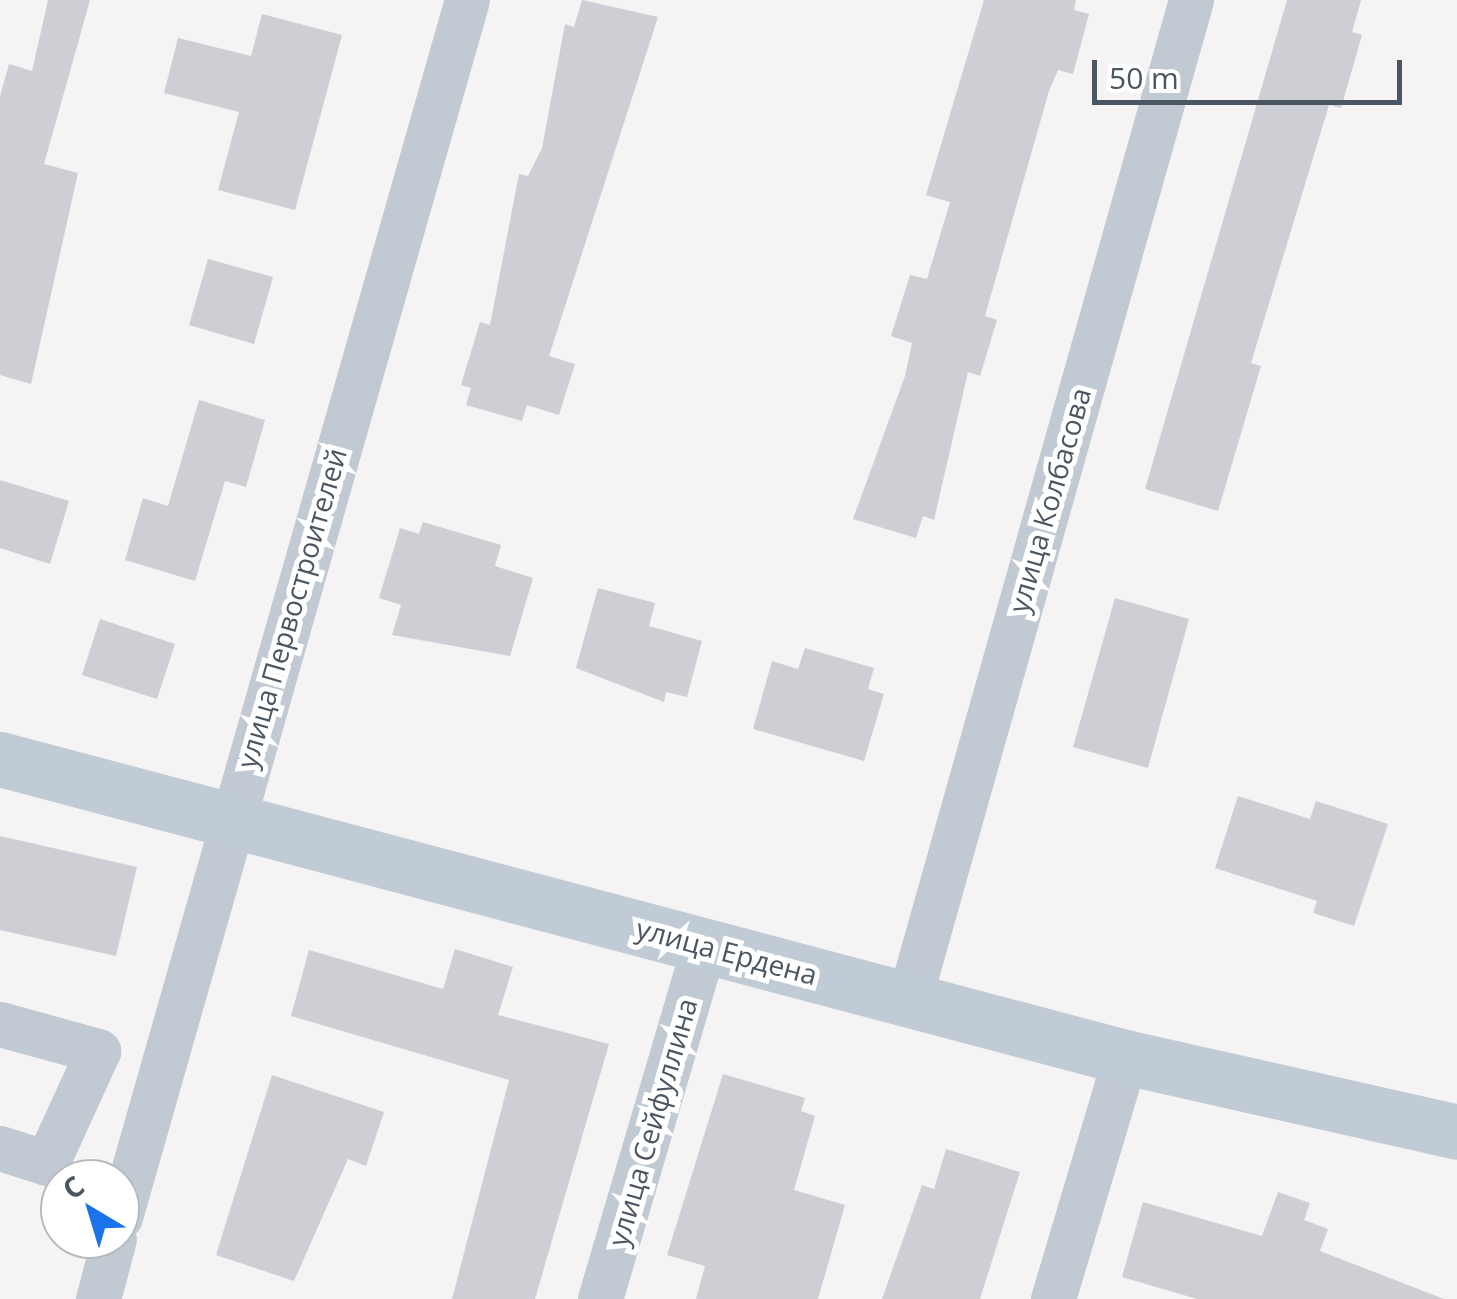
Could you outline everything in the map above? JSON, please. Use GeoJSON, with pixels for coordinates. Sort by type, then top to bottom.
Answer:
{"type":"FeatureCollection","features":[{"type":"Feature","properties":{"kind":"street","name":"улица Первостроителей"},"geometry":{"type":"LineString","coordinates":[[136,1159],[231,813],[467,0]]}},
{"type":"Feature","properties":{"kind":"street","name":"улица Колбасова"},"geometry":{"type":"LineString","coordinates":[[909,1000],[1190,0]]}},
{"type":"Feature","properties":{"kind":"street","name":"улица Ердена"},"geometry":{"type":"LineString","coordinates":[[0,758],[231,813],[704,946],[1125,1057],[1457,1132]]}},
{"type":"Feature","properties":{"kind":"street","name":"улица Сейфуллина"},"geometry":{"type":"LineString","coordinates":[[600,1299],[704,946]]}},
{"type":"Feature","properties":{"kind":"street"},"geometry":{"type":"LineString","coordinates":[[0,1024],[98,1050],[47,1163],[0,1148]]}},
{"type":"Feature","properties":{"kind":"street"},"geometry":{"type":"LineString","coordinates":[[1053,1299],[1125,1057]]}},
{"type":"Feature","properties":{"kind":"street"},"geometry":{"type":"LineString","coordinates":[[98,1299],[109,1259]]}},
{"type":"Feature","properties":{"kind":"building"},"geometry":{"type":"Polygon","coordinates":[[[48,0],[90,0],[44,164],[78,173],[31,384],[0,375],[0,96],[9,64],[32,71],[48,0]]]}},
{"type":"Feature","properties":{"kind":"building"},"geometry":{"type":"Polygon","coordinates":[[[582,0],[658,17],[549,356],[575,364],[559,415],[527,405],[522,421],[466,405],[471,388],[461,385],[480,322],[490,325],[519,174],[528,176],[542,148],[565,24],[574,27],[582,0]]]}},
{"type":"Feature","properties":{"kind":"building"},"geometry":{"type":"Polygon","coordinates":[[[984,0],[1076,0],[1074,10],[1089,14],[1073,74],[1058,70],[1049,91],[985,316],[997,320],[980,376],[968,372],[934,520],[923,516],[916,538],[853,519],[905,376],[912,343],[891,336],[910,275],[927,279],[950,202],[926,195],[984,0]]]}},
{"type":"Feature","properties":{"kind":"building"},"geometry":{"type":"Polygon","coordinates":[[[1287,0],[1361,0],[1352,32],[1362,35],[1341,108],[1329,105],[1251,363],[1261,366],[1218,511],[1145,489],[1287,0]]]}},
{"type":"Feature","properties":{"kind":"building"},"geometry":{"type":"Polygon","coordinates":[[[262,14],[342,35],[295,210],[218,190],[239,112],[164,93],[178,38],[251,56],[262,14]]]}},
{"type":"Feature","properties":{"kind":"building"},"geometry":{"type":"Polygon","coordinates":[[[208,259],[273,277],[254,344],[189,325],[208,259]]]}},
{"type":"Feature","properties":{"kind":"building"},"geometry":{"type":"Polygon","coordinates":[[[199,400],[265,420],[246,487],[225,481],[195,581],[125,560],[143,498],[168,506],[199,400]]]}},
{"type":"Feature","properties":{"kind":"building"},"geometry":{"type":"Polygon","coordinates":[[[0,480],[69,501],[50,564],[0,548],[0,480]]]}},
{"type":"Feature","properties":{"kind":"building"},"geometry":{"type":"Polygon","coordinates":[[[423,522],[501,545],[495,566],[533,578],[510,656],[392,635],[401,605],[379,598],[400,528],[419,534],[423,522]]]}},
{"type":"Feature","properties":{"kind":"building"},"geometry":{"type":"Polygon","coordinates":[[[598,588],[655,603],[649,626],[702,641],[687,697],[666,692],[664,702],[576,668],[598,588]]]}},
{"type":"Feature","properties":{"kind":"building"},"geometry":{"type":"Polygon","coordinates":[[[1115,598],[1189,619],[1148,768],[1073,747],[1115,598]]]}},
{"type":"Feature","properties":{"kind":"building"},"geometry":{"type":"Polygon","coordinates":[[[100,619],[175,644],[157,699],[82,675],[100,619]]]}},
{"type":"Feature","properties":{"kind":"building"},"geometry":{"type":"Polygon","coordinates":[[[805,648],[874,668],[868,689],[884,694],[864,761],[753,729],[772,661],[798,669],[805,648]]]}},
{"type":"Feature","properties":{"kind":"building"},"geometry":{"type":"Polygon","coordinates":[[[1238,796],[1310,819],[1316,801],[1388,824],[1354,926],[1313,913],[1317,901],[1215,868],[1238,796]]]}},
{"type":"Feature","properties":{"kind":"building"},"geometry":{"type":"Polygon","coordinates":[[[0,836],[137,867],[116,956],[0,930],[0,836]]]}},
{"type":"Feature","properties":{"kind":"building"},"geometry":{"type":"Polygon","coordinates":[[[455,949],[513,967],[498,1015],[609,1044],[535,1299],[452,1299],[509,1080],[291,1016],[309,950],[443,989],[455,949]]]}},
{"type":"Feature","properties":{"kind":"building"},"geometry":{"type":"Polygon","coordinates":[[[723,1074],[805,1098],[801,1111],[815,1116],[794,1190],[845,1205],[818,1299],[696,1299],[705,1266],[667,1255],[723,1074]]]}},
{"type":"Feature","properties":{"kind":"building"},"geometry":{"type":"Polygon","coordinates":[[[272,1075],[384,1112],[366,1166],[348,1159],[294,1281],[216,1255],[272,1075]]]}},
{"type":"Feature","properties":{"kind":"building"},"geometry":{"type":"Polygon","coordinates":[[[946,1149],[1020,1172],[980,1299],[882,1299],[922,1185],[934,1189],[946,1149]]]}},
{"type":"Feature","properties":{"kind":"building"},"geometry":{"type":"Polygon","coordinates":[[[1278,1192],[1310,1203],[1304,1220],[1328,1229],[1320,1251],[1444,1299],[1197,1299],[1122,1277],[1143,1202],[1262,1236],[1278,1192]]]}}]}
